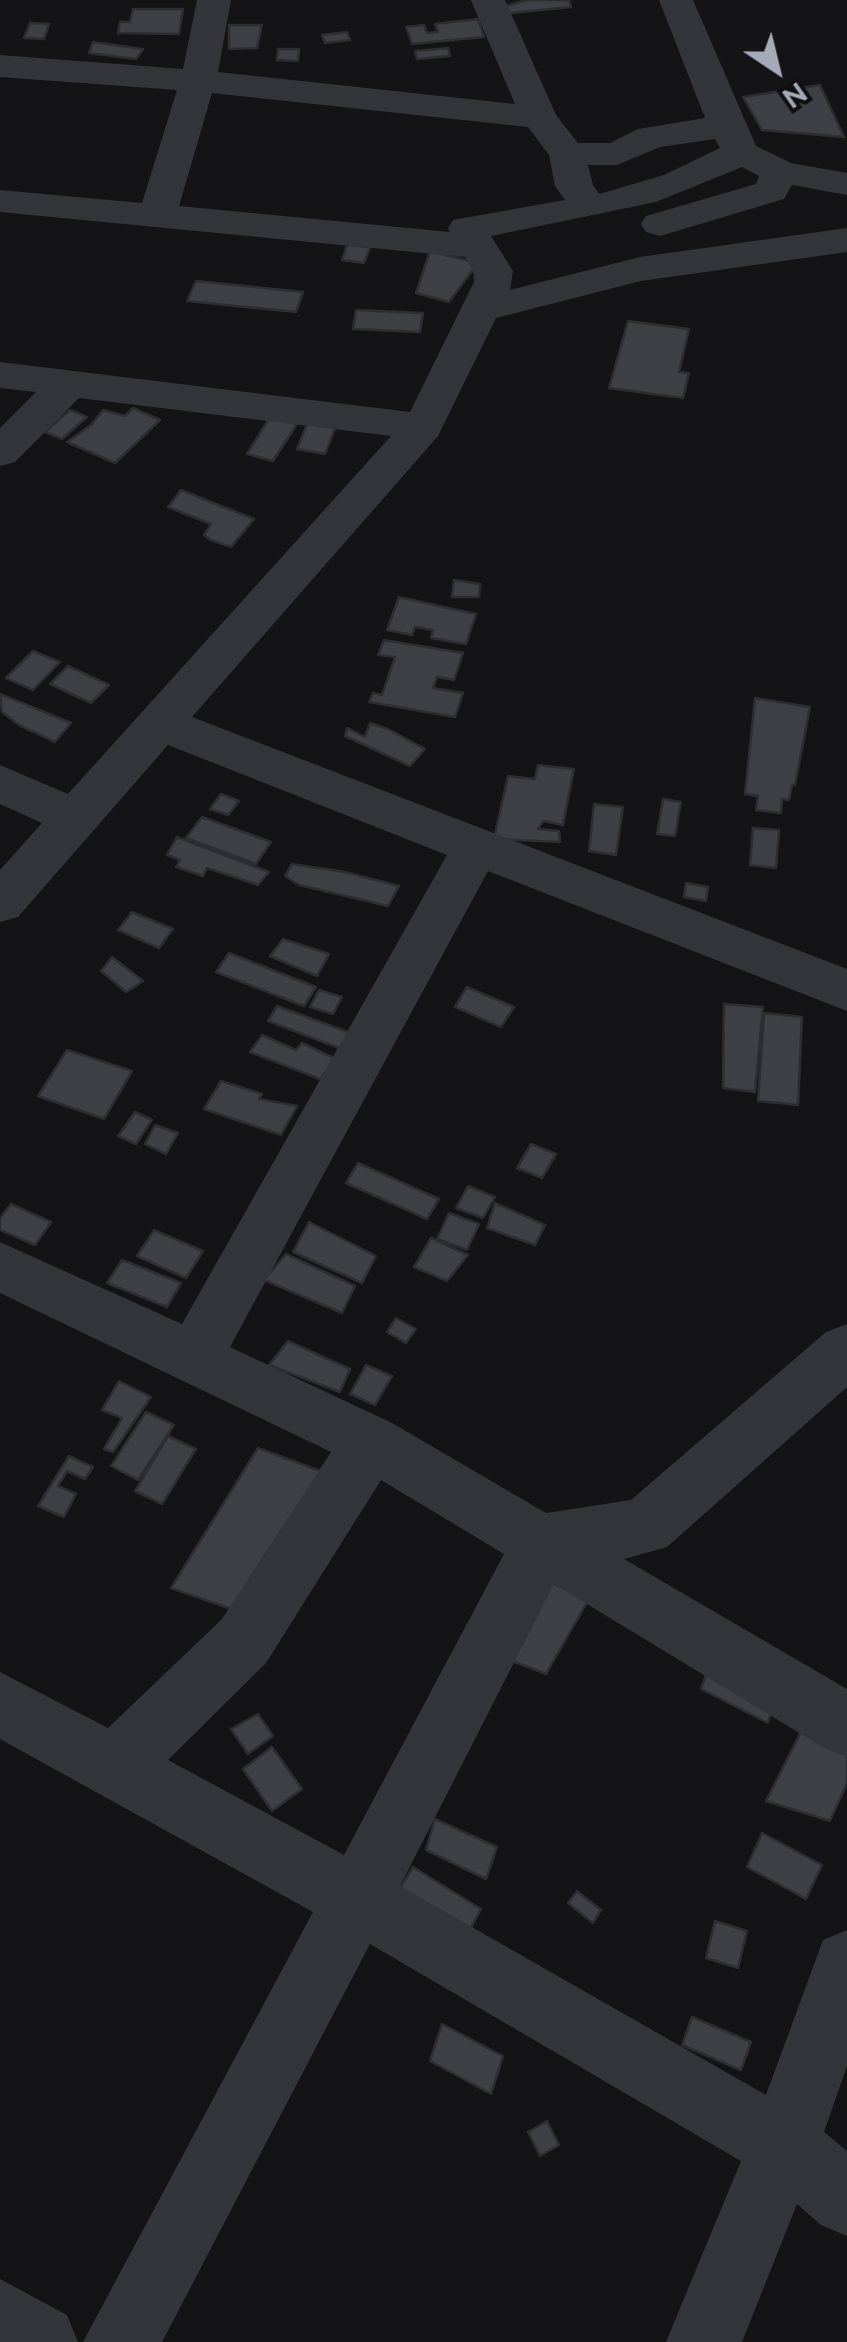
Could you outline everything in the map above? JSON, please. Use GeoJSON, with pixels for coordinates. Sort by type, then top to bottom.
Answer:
{"type":"FeatureCollection","features":[{"type":"Feature","properties":{"kind":"street"},"geometry":{"type":"LineString","coordinates":[[158,215],[198,82],[214,0]]}},
{"type":"Feature","properties":{"kind":"street"},"geometry":{"type":"LineString","coordinates":[[488,0],[540,117],[566,154],[574,186],[590,208]]}},
{"type":"Feature","properties":{"kind":"street"},"geometry":{"type":"LineString","coordinates":[[676,0],[733,139],[780,172],[847,184]]}},
{"type":"Feature","properties":{"kind":"street"},"geometry":{"type":"LineString","coordinates":[[0,66],[540,117]]}},
{"type":"Feature","properties":{"kind":"street"},"geometry":{"type":"LineString","coordinates":[[566,154],[617,154],[651,137],[733,139]]}},
{"type":"Feature","properties":{"kind":"street"},"geometry":{"type":"LineString","coordinates":[[0,903],[424,426],[494,282],[493,271],[467,228],[590,208],[680,182],[733,139]]}},
{"type":"Feature","properties":{"kind":"street"},"geometry":{"type":"LineString","coordinates":[[640,269],[647,234],[656,226],[771,191],[780,172]]}},
{"type":"Feature","properties":{"kind":"street"},"geometry":{"type":"LineString","coordinates":[[0,202],[476,246]]}},
{"type":"Feature","properties":{"kind":"street"},"geometry":{"type":"LineString","coordinates":[[480,310],[640,269],[847,240]]}},
{"type":"Feature","properties":{"kind":"street"},"geometry":{"type":"LineString","coordinates":[[0,375],[424,426]]}},
{"type":"Feature","properties":{"kind":"street"},"geometry":{"type":"LineString","coordinates":[[0,452],[71,382]]}},
{"type":"Feature","properties":{"kind":"street"},"geometry":{"type":"LineString","coordinates":[[158,722],[847,992]]}},
{"type":"Feature","properties":{"kind":"street"},"geometry":{"type":"LineString","coordinates":[[0,783],[73,817]]}},
{"type":"Feature","properties":{"kind":"street"},"geometry":{"type":"LineString","coordinates":[[194,1358],[420,942],[477,846]]}},
{"type":"Feature","properties":{"kind":"street"},"geometry":{"type":"LineString","coordinates":[[0,1266],[371,1442],[847,1725]]}},
{"type":"Feature","properties":{"kind":"street"},"geometry":{"type":"LineString","coordinates":[[543,1542],[645,1527],[847,1350]]}},
{"type":"Feature","properties":{"kind":"street"},"geometry":{"type":"LineString","coordinates":[[116,1766],[244,1641],[371,1442]]}},
{"type":"Feature","properties":{"kind":"street"},"geometry":{"type":"LineString","coordinates":[[120,2342],[543,1542]]}},
{"type":"Feature","properties":{"kind":"street"},"geometry":{"type":"LineString","coordinates":[[0,1704],[357,1900],[784,2144],[847,2199]]}},
{"type":"Feature","properties":{"kind":"street"},"geometry":{"type":"LineString","coordinates":[[704,2342],[784,2144],[847,1964]]}},
{"type":"Feature","properties":{"kind":"street"},"geometry":{"type":"LineString","coordinates":[[0,2317],[40,2342]]}},
{"type":"Feature","properties":{"kind":"building"},"geometry":{"type":"Polygon","coordinates":[[[526,0],[569,0],[571,7],[510,13],[506,6],[526,0]]]}},
{"type":"Feature","properties":{"kind":"building"},"geometry":{"type":"Polygon","coordinates":[[[133,9],[183,9],[179,34],[118,33],[120,22],[130,22],[133,9]]]}},
{"type":"Feature","properties":{"kind":"building"},"geometry":{"type":"Polygon","coordinates":[[[478,19],[484,37],[412,44],[406,27],[424,25],[427,33],[438,32],[435,24],[478,19]]]}},
{"type":"Feature","properties":{"kind":"building"},"geometry":{"type":"Polygon","coordinates":[[[30,23],[49,24],[44,39],[24,38],[30,23]]]}},
{"type":"Feature","properties":{"kind":"building"},"geometry":{"type":"Polygon","coordinates":[[[229,25],[262,25],[257,48],[229,49],[229,25]]]}},
{"type":"Feature","properties":{"kind":"building"},"geometry":{"type":"Polygon","coordinates":[[[347,32],[350,40],[325,43],[322,35],[347,32]]]}},
{"type":"Feature","properties":{"kind":"building"},"geometry":{"type":"Polygon","coordinates":[[[93,42],[143,49],[136,59],[89,53],[93,42]]]}},
{"type":"Feature","properties":{"kind":"building"},"geometry":{"type":"Polygon","coordinates":[[[448,48],[450,56],[417,59],[415,51],[448,48]]]}},
{"type":"Feature","properties":{"kind":"building"},"geometry":{"type":"Polygon","coordinates":[[[278,49],[299,49],[298,61],[277,60],[278,49]]]}},
{"type":"Feature","properties":{"kind":"building"},"geometry":{"type":"Polygon","coordinates":[[[820,85],[844,137],[762,130],[743,97],[820,85]]]}},
{"type":"Feature","properties":{"kind":"building"},"geometry":{"type":"Polygon","coordinates":[[[347,245],[370,247],[364,263],[342,260],[347,245]]]}},
{"type":"Feature","properties":{"kind":"building"},"geometry":{"type":"Polygon","coordinates":[[[430,251],[478,263],[449,302],[416,293],[430,251]]]}},
{"type":"Feature","properties":{"kind":"building"},"geometry":{"type":"Polygon","coordinates":[[[196,281],[303,292],[296,312],[187,301],[196,281]]]}},
{"type":"Feature","properties":{"kind":"building"},"geometry":{"type":"Polygon","coordinates":[[[356,310],[423,313],[420,332],[353,329],[356,310]]]}},
{"type":"Feature","properties":{"kind":"building"},"geometry":{"type":"Polygon","coordinates":[[[628,321],[689,329],[679,372],[689,373],[683,398],[609,388],[628,321]]]}},
{"type":"Feature","properties":{"kind":"building"},"geometry":{"type":"Polygon","coordinates":[[[133,408],[160,420],[115,463],[67,442],[91,425],[103,410],[125,416],[133,408]]]}},
{"type":"Feature","properties":{"kind":"building"},"geometry":{"type":"Polygon","coordinates":[[[70,410],[87,417],[62,439],[45,432],[70,410]]]}},
{"type":"Feature","properties":{"kind":"building"},"geometry":{"type":"Polygon","coordinates":[[[270,417],[297,424],[273,461],[247,454],[270,417]]]}},
{"type":"Feature","properties":{"kind":"building"},"geometry":{"type":"Polygon","coordinates":[[[308,422],[336,426],[325,454],[297,449],[308,422]]]}},
{"type":"Feature","properties":{"kind":"building"},"geometry":{"type":"Polygon","coordinates":[[[181,490],[254,519],[231,547],[211,540],[204,535],[211,524],[168,507],[181,490]]]}},
{"type":"Feature","properties":{"kind":"building"},"geometry":{"type":"Polygon","coordinates":[[[454,580],[480,584],[479,597],[452,597],[454,580]]]}},
{"type":"Feature","properties":{"kind":"building"},"geometry":{"type":"Polygon","coordinates":[[[399,597],[476,614],[466,644],[431,638],[433,630],[415,627],[412,635],[387,630],[399,597]]]}},
{"type":"Feature","properties":{"kind":"building"},"geometry":{"type":"Polygon","coordinates":[[[384,640],[463,653],[454,680],[437,677],[433,688],[463,693],[455,717],[369,702],[373,693],[382,695],[395,657],[378,655],[384,640]]]}},
{"type":"Feature","properties":{"kind":"building"},"geometry":{"type":"Polygon","coordinates":[[[33,651],[60,662],[33,690],[6,678],[33,651]]]}},
{"type":"Feature","properties":{"kind":"building"},"geometry":{"type":"Polygon","coordinates":[[[68,666],[109,685],[91,703],[50,684],[68,666]]]}},
{"type":"Feature","properties":{"kind":"building"},"geometry":{"type":"Polygon","coordinates":[[[0,694],[71,723],[55,742],[2,712],[0,694]]]}},
{"type":"Feature","properties":{"kind":"building"},"geometry":{"type":"Polygon","coordinates":[[[755,698],[810,707],[795,785],[789,800],[782,799],[781,813],[756,810],[758,796],[745,794],[755,698]]]}},
{"type":"Feature","properties":{"kind":"building"},"geometry":{"type":"Polygon","coordinates":[[[370,723],[425,749],[410,766],[345,736],[347,728],[365,737],[370,723]]]}},
{"type":"Feature","properties":{"kind":"building"},"geometry":{"type":"Polygon","coordinates":[[[538,765],[574,769],[563,825],[543,821],[538,829],[559,831],[560,842],[494,839],[508,776],[535,779],[538,765]]]}},
{"type":"Feature","properties":{"kind":"building"},"geometry":{"type":"Polygon","coordinates":[[[221,794],[239,801],[228,815],[210,809],[221,794]]]}},
{"type":"Feature","properties":{"kind":"building"},"geometry":{"type":"Polygon","coordinates":[[[663,799],[681,802],[675,836],[657,834],[663,799]]]}},
{"type":"Feature","properties":{"kind":"building"},"geometry":{"type":"Polygon","coordinates":[[[594,804],[623,807],[616,855],[589,851],[594,804]]]}},
{"type":"Feature","properties":{"kind":"building"},"geometry":{"type":"Polygon","coordinates":[[[202,817],[271,842],[256,864],[186,838],[202,817]]]}},
{"type":"Feature","properties":{"kind":"building"},"geometry":{"type":"Polygon","coordinates":[[[753,828],[779,830],[776,868],[750,865],[753,828]]]}},
{"type":"Feature","properties":{"kind":"building"},"geometry":{"type":"Polygon","coordinates":[[[177,837],[269,872],[258,885],[207,868],[203,876],[176,867],[180,860],[167,855],[177,837]]]}},
{"type":"Feature","properties":{"kind":"building"},"geometry":{"type":"Polygon","coordinates":[[[292,864],[399,886],[388,906],[299,885],[285,876],[292,864]]]}},
{"type":"Feature","properties":{"kind":"building"},"geometry":{"type":"Polygon","coordinates":[[[686,883],[708,887],[706,901],[684,897],[686,883]]]}},
{"type":"Feature","properties":{"kind":"building"},"geometry":{"type":"Polygon","coordinates":[[[132,912],[173,929],[159,948],[118,930],[132,912]]]}},
{"type":"Feature","properties":{"kind":"building"},"geometry":{"type":"Polygon","coordinates":[[[283,939],[329,954],[317,976],[270,956],[283,939]]]}},
{"type":"Feature","properties":{"kind":"building"},"geometry":{"type":"Polygon","coordinates":[[[229,953],[316,987],[304,1006],[216,972],[229,953]]]}},
{"type":"Feature","properties":{"kind":"building"},"geometry":{"type":"Polygon","coordinates":[[[112,957],[143,981],[126,992],[101,971],[112,957]]]}},
{"type":"Feature","properties":{"kind":"building"},"geometry":{"type":"Polygon","coordinates":[[[467,987],[514,1007],[501,1027],[455,1007],[467,987]]]}},
{"type":"Feature","properties":{"kind":"building"},"geometry":{"type":"Polygon","coordinates":[[[319,990],[342,997],[333,1014],[310,1007],[319,990]]]}},
{"type":"Feature","properties":{"kind":"building"},"geometry":{"type":"Polygon","coordinates":[[[724,1004],[763,1007],[755,1092],[723,1088],[724,1004]]]}},
{"type":"Feature","properties":{"kind":"building"},"geometry":{"type":"Polygon","coordinates":[[[277,1006],[356,1035],[347,1051],[268,1021],[277,1006]]]}},
{"type":"Feature","properties":{"kind":"building"},"geometry":{"type":"Polygon","coordinates":[[[764,1013],[802,1017],[798,1105],[758,1101],[764,1013]]]}},
{"type":"Feature","properties":{"kind":"building"},"geometry":{"type":"Polygon","coordinates":[[[262,1035],[296,1050],[302,1043],[336,1059],[320,1079],[250,1052],[262,1035]]]}},
{"type":"Feature","properties":{"kind":"building"},"geometry":{"type":"Polygon","coordinates":[[[67,1050],[132,1071],[104,1119],[38,1096],[67,1050]]]}},
{"type":"Feature","properties":{"kind":"building"},"geometry":{"type":"Polygon","coordinates":[[[221,1081],[262,1094],[259,1099],[297,1106],[281,1135],[204,1109],[221,1081]]]}},
{"type":"Feature","properties":{"kind":"building"},"geometry":{"type":"Polygon","coordinates":[[[135,1112],[152,1120],[136,1144],[118,1136],[135,1112]]]}},
{"type":"Feature","properties":{"kind":"building"},"geometry":{"type":"Polygon","coordinates":[[[155,1125],[178,1133],[166,1154],[145,1144],[155,1125]]]}},
{"type":"Feature","properties":{"kind":"building"},"geometry":{"type":"Polygon","coordinates":[[[531,1144],[556,1154],[542,1178],[517,1168],[531,1144]]]}},
{"type":"Feature","properties":{"kind":"building"},"geometry":{"type":"Polygon","coordinates":[[[358,1163],[439,1199],[427,1219],[346,1183],[358,1163]]]}},
{"type":"Feature","properties":{"kind":"building"},"geometry":{"type":"Polygon","coordinates":[[[468,1186],[495,1197],[483,1218],[456,1208],[468,1186]]]}},
{"type":"Feature","properties":{"kind":"building"},"geometry":{"type":"Polygon","coordinates":[[[495,1203],[545,1225],[535,1245],[487,1228],[495,1203]]]}},
{"type":"Feature","properties":{"kind":"building"},"geometry":{"type":"Polygon","coordinates":[[[11,1204],[51,1222],[35,1245],[0,1230],[0,1218],[11,1204]]]}},
{"type":"Feature","properties":{"kind":"building"},"geometry":{"type":"Polygon","coordinates":[[[449,1213],[479,1224],[467,1250],[437,1239],[449,1213]]]}},
{"type":"Feature","properties":{"kind":"building"},"geometry":{"type":"Polygon","coordinates":[[[309,1222],[376,1256],[362,1283],[293,1252],[309,1222]]]}},
{"type":"Feature","properties":{"kind":"building"},"geometry":{"type":"Polygon","coordinates":[[[154,1230],[203,1251],[186,1278],[137,1256],[154,1230]]]}},
{"type":"Feature","properties":{"kind":"building"},"geometry":{"type":"Polygon","coordinates":[[[431,1238],[468,1255],[447,1281],[414,1267],[431,1238]]]}},
{"type":"Feature","properties":{"kind":"building"},"geometry":{"type":"Polygon","coordinates":[[[286,1254],[355,1286],[342,1313],[264,1280],[286,1254]]]}},
{"type":"Feature","properties":{"kind":"building"},"geometry":{"type":"Polygon","coordinates":[[[122,1260],[181,1283],[167,1307],[107,1283],[122,1260]]]}},
{"type":"Feature","properties":{"kind":"building"},"geometry":{"type":"Polygon","coordinates":[[[396,1318],[416,1329],[406,1343],[387,1332],[396,1318]]]}},
{"type":"Feature","properties":{"kind":"building"},"geometry":{"type":"Polygon","coordinates":[[[288,1341],[350,1369],[340,1392],[269,1365],[288,1341]]]}},
{"type":"Feature","properties":{"kind":"building"},"geometry":{"type":"Polygon","coordinates":[[[366,1365],[392,1376],[375,1405],[350,1394],[366,1365]]]}},
{"type":"Feature","properties":{"kind":"building"},"geometry":{"type":"Polygon","coordinates":[[[119,1381],[151,1397],[113,1452],[104,1449],[122,1418],[102,1410],[119,1381]]]}},
{"type":"Feature","properties":{"kind":"building"},"geometry":{"type":"Polygon","coordinates":[[[146,1412],[174,1425],[138,1480],[111,1466],[146,1412]]]}},
{"type":"Feature","properties":{"kind":"building"},"geometry":{"type":"Polygon","coordinates":[[[168,1436],[196,1449],[162,1504],[135,1491],[168,1436]]]}},
{"type":"Feature","properties":{"kind":"building"},"geometry":{"type":"Polygon","coordinates":[[[258,1448],[331,1475],[246,1614],[171,1588],[258,1448]]]}},
{"type":"Feature","properties":{"kind":"building"},"geometry":{"type":"Polygon","coordinates":[[[69,1456],[93,1467],[85,1479],[67,1471],[58,1486],[76,1494],[64,1517],[38,1506],[69,1456]]]}},
{"type":"Feature","properties":{"kind":"building"},"geometry":{"type":"Polygon","coordinates":[[[552,1583],[589,1599],[546,1674],[512,1661],[552,1583]]]}},
{"type":"Feature","properties":{"kind":"building"},"geometry":{"type":"Polygon","coordinates":[[[711,1661],[774,1698],[768,1723],[701,1689],[711,1661]]]}},
{"type":"Feature","properties":{"kind":"building"},"geometry":{"type":"Polygon","coordinates":[[[258,1714],[273,1736],[248,1754],[231,1729],[258,1714]]]}},
{"type":"Feature","properties":{"kind":"building"},"geometry":{"type":"Polygon","coordinates":[[[809,1716],[847,1735],[847,1783],[830,1821],[766,1801],[809,1716]]]}},
{"type":"Feature","properties":{"kind":"building"},"geometry":{"type":"Polygon","coordinates":[[[272,1747],[302,1789],[272,1811],[243,1769],[272,1747]]]}},
{"type":"Feature","properties":{"kind":"building"},"geometry":{"type":"Polygon","coordinates":[[[435,1819],[497,1847],[486,1879],[426,1850],[435,1819]]]}},
{"type":"Feature","properties":{"kind":"building"},"geometry":{"type":"Polygon","coordinates":[[[762,1833],[822,1865],[806,1899],[747,1867],[762,1833]]]}},
{"type":"Feature","properties":{"kind":"building"},"geometry":{"type":"Polygon","coordinates":[[[413,1867],[481,1909],[465,1939],[392,1901],[413,1867]]]}},
{"type":"Feature","properties":{"kind":"building"},"geometry":{"type":"Polygon","coordinates":[[[577,1891],[601,1910],[593,1923],[568,1903],[577,1891]]]}},
{"type":"Feature","properties":{"kind":"building"},"geometry":{"type":"Polygon","coordinates":[[[715,1921],[747,1931],[738,1968],[706,1958],[715,1921]]]}},
{"type":"Feature","properties":{"kind":"building"},"geometry":{"type":"Polygon","coordinates":[[[692,2017],[751,2042],[741,2070],[682,2045],[692,2017]]]}},
{"type":"Feature","properties":{"kind":"building"},"geometry":{"type":"Polygon","coordinates":[[[442,2024],[503,2056],[491,2094],[430,2061],[442,2024]]]}},
{"type":"Feature","properties":{"kind":"building"},"geometry":{"type":"Polygon","coordinates":[[[547,2121],[559,2145],[540,2156],[528,2132],[547,2121]]]}}]}
